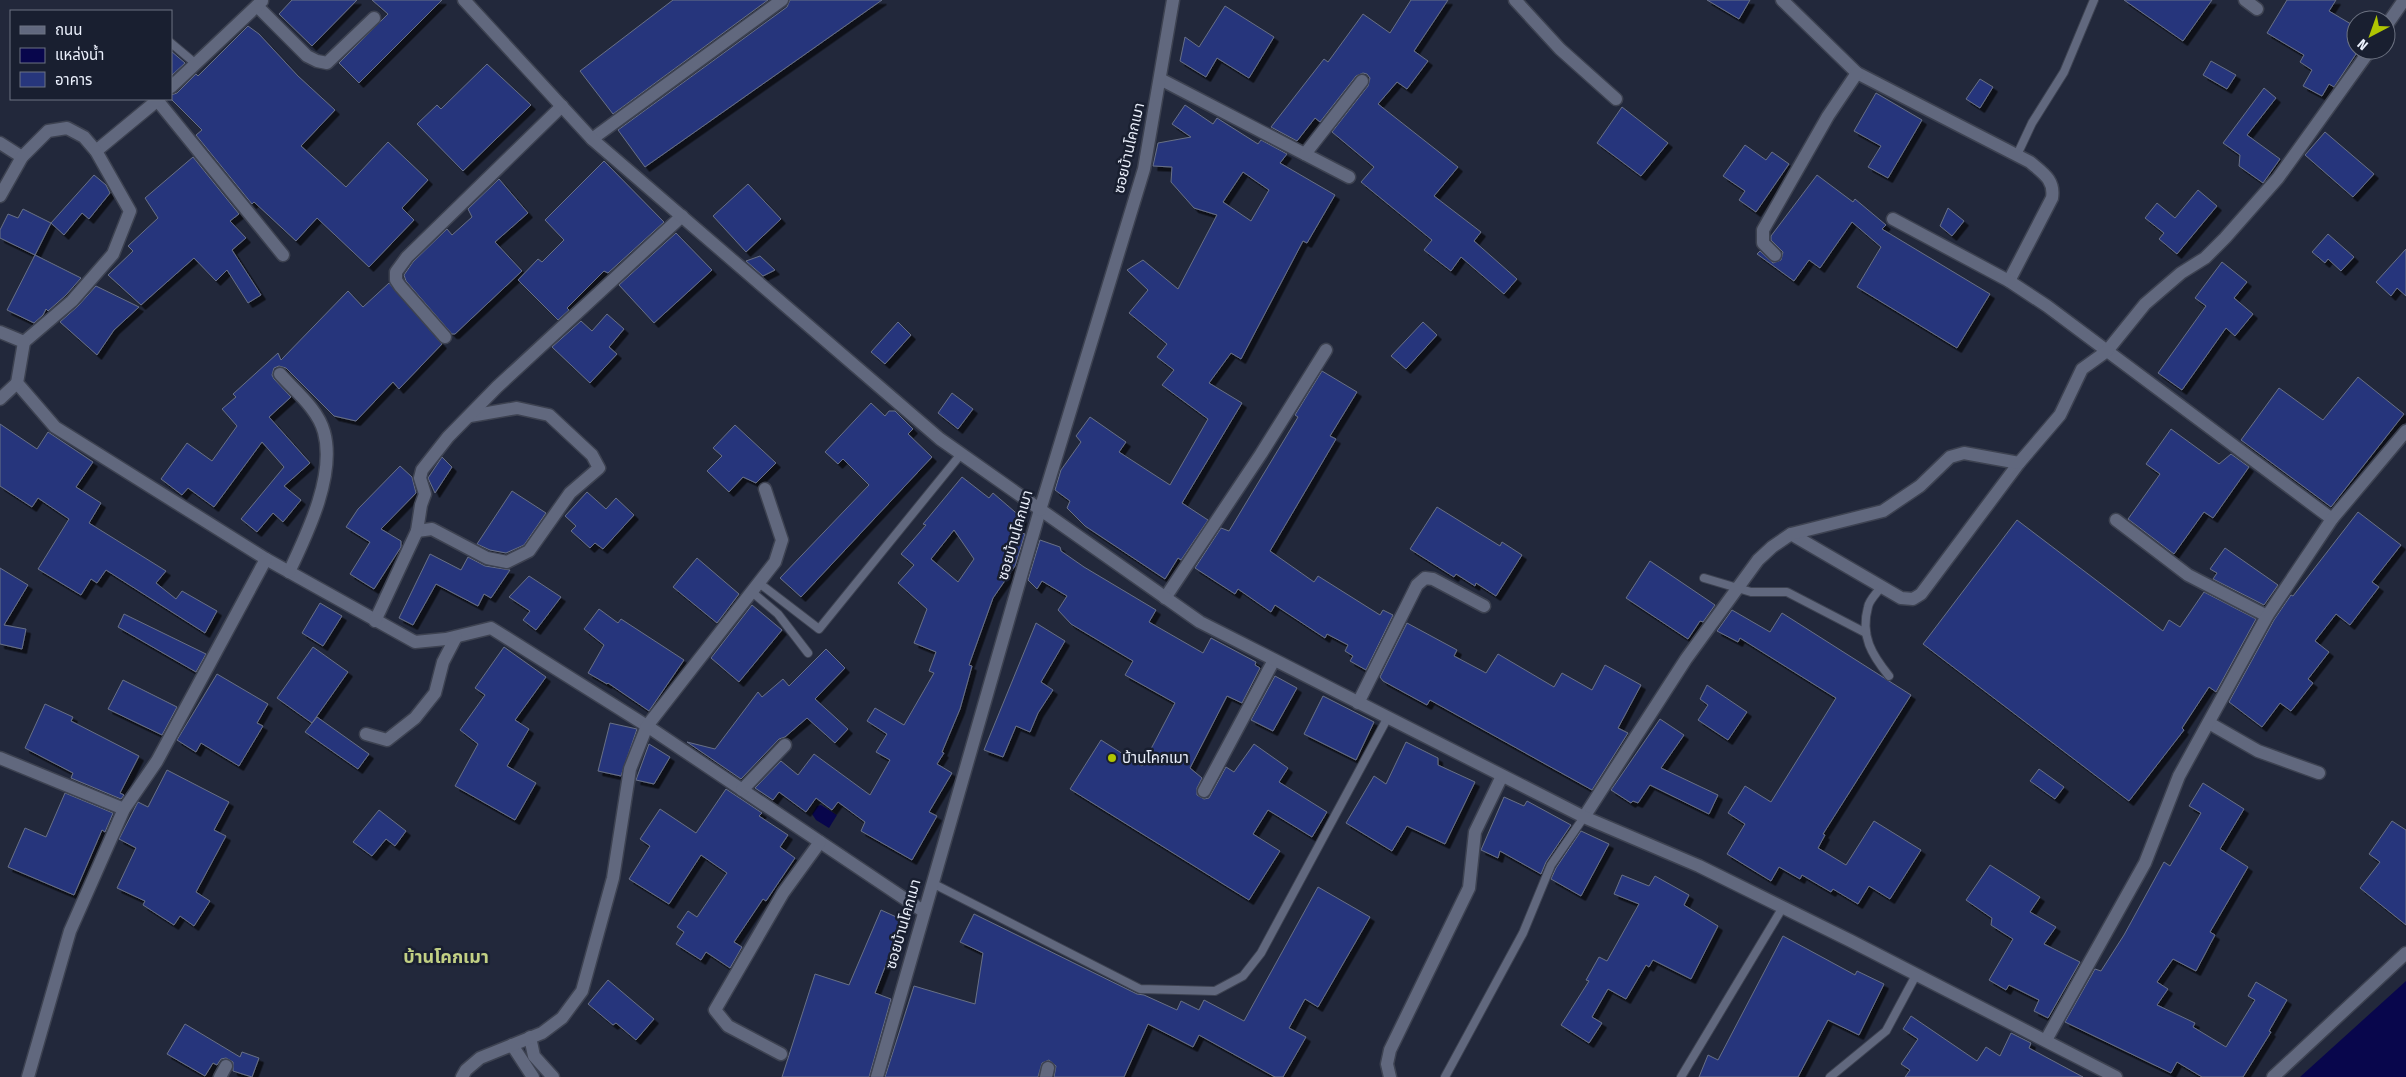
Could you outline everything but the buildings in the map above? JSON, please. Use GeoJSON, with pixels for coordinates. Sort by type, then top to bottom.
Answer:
{"type":"FeatureCollection","features":[{"type":"Feature","properties":{"kind":"street"},"geometry":{"type":"LineString","coordinates":[[464,0],[592,139],[940,439],[1200,622],[1584,817],[1699,866],[1916,974],[2116,1077]]}},
{"type":"Feature","properties":{"kind":"street"},"geometry":{"type":"LineString","coordinates":[[592,139],[782,0]]}},
{"type":"Feature","properties":{"kind":"street","name":"ซอยบ้านโคกเมา"},"geometry":{"type":"LineString","coordinates":[[877,1077],[923,911],[1040,510],[1144,169],[1173,0]]}},
{"type":"Feature","properties":{"kind":"street"},"geometry":{"type":"LineString","coordinates":[[1515,0],[1560,49],[1616,99]]}},
{"type":"Feature","properties":{"kind":"street"},"geometry":{"type":"LineString","coordinates":[[1782,0],[1857,73],[2030,162],[2049,178],[2054,189],[2045,216],[2009,282]]}},
{"type":"Feature","properties":{"kind":"street"},"geometry":{"type":"LineString","coordinates":[[2245,0],[2256,9]]}},
{"type":"Feature","properties":{"kind":"street"},"geometry":{"type":"LineString","coordinates":[[2396,12],[2404,0]]}},
{"type":"Feature","properties":{"kind":"street"},"geometry":{"type":"LineString","coordinates":[[172,86],[260,3],[307,56],[317,61],[327,62],[374,18]]}},
{"type":"Feature","properties":{"kind":"street"},"geometry":{"type":"LineString","coordinates":[[1791,534],[1901,598],[1913,599],[1921,594],[2019,463],[2060,415],[2082,368],[2107,350],[2145,304],[2181,273],[2205,258],[2236,226],[2278,178],[2363,60]]}},
{"type":"Feature","properties":{"kind":"street"},"geometry":{"type":"LineString","coordinates":[[1775,255],[1763,242],[1763,230],[1828,116],[1857,73]]}},
{"type":"Feature","properties":{"kind":"street"},"geometry":{"type":"LineString","coordinates":[[1160,79],[1349,177]]}},
{"type":"Feature","properties":{"kind":"street"},"geometry":{"type":"LineString","coordinates":[[1305,154],[1362,81]]}},
{"type":"Feature","properties":{"kind":"street"},"geometry":{"type":"LineString","coordinates":[[96,151],[158,100],[284,255]]}},
{"type":"Feature","properties":{"kind":"street"},"geometry":{"type":"LineString","coordinates":[[445,337],[400,286],[396,272],[407,257],[562,106]]}},
{"type":"Feature","properties":{"kind":"street"},"geometry":{"type":"LineString","coordinates":[[0,196],[22,158],[48,132],[66,128],[84,137],[96,151],[130,211],[113,254],[72,301],[24,342],[17,383],[0,399]]}},
{"type":"Feature","properties":{"kind":"street"},"geometry":{"type":"LineString","coordinates":[[0,143],[22,158]]}},
{"type":"Feature","properties":{"kind":"street"},"geometry":{"type":"LineString","coordinates":[[375,621],[417,531],[421,505],[425,494],[420,478],[422,470],[448,437],[544,342],[682,216]]}},
{"type":"Feature","properties":{"kind":"street"},"geometry":{"type":"LineString","coordinates":[[1893,219],[2009,282],[2107,350],[2332,519]]}},
{"type":"Feature","properties":{"kind":"street"},"geometry":{"type":"LineString","coordinates":[[0,332],[24,342]]}},
{"type":"Feature","properties":{"kind":"street"},"geometry":{"type":"LineString","coordinates":[[1165,598],[1261,454],[1326,350]]}},
{"type":"Feature","properties":{"kind":"street"},"geometry":{"type":"LineString","coordinates":[[280,374],[314,411],[324,432],[326,456],[322,489],[312,524],[289,572]]}},
{"type":"Feature","properties":{"kind":"street"},"geometry":{"type":"LineString","coordinates":[[17,383],[55,426],[266,559],[415,642],[456,637],[491,628],[647,726],[923,911]]}},
{"type":"Feature","properties":{"kind":"street"},"geometry":{"type":"LineString","coordinates":[[417,531],[432,529],[487,558],[508,562],[529,551],[570,493],[599,468],[592,455],[549,416],[517,408],[470,416]]}},
{"type":"Feature","properties":{"kind":"street"},"geometry":{"type":"LineString","coordinates":[[2046,1040],[2145,863],[2180,776],[2267,616],[2332,519],[2406,431]]}},
{"type":"Feature","properties":{"kind":"street"},"geometry":{"type":"LineString","coordinates":[[1584,817],[1686,660],[1737,589],[1772,547],[1791,534],[1883,511],[1920,486],[1950,457],[1964,453],[2019,463]]}},
{"type":"Feature","properties":{"kind":"street"},"geometry":{"type":"LineString","coordinates":[[462,1077],[466,1070],[480,1058],[542,1033],[562,1018],[582,991],[613,878],[630,769],[647,726],[776,562],[782,540],[765,489]]}},
{"type":"Feature","properties":{"kind":"street"},"geometry":{"type":"LineString","coordinates":[[2116,520],[2188,575],[2267,616]]}},
{"type":"Feature","properties":{"kind":"street"},"geometry":{"type":"LineString","coordinates":[[28,1077],[70,931],[124,809],[157,761],[266,559]]}},
{"type":"Feature","properties":{"kind":"street"},"geometry":{"type":"LineString","coordinates":[[1358,703],[1417,585],[1425,578],[1433,579],[1484,606]]}},
{"type":"Feature","properties":{"kind":"street"},"geometry":{"type":"LineString","coordinates":[[366,734],[387,740],[415,718],[435,693],[442,662],[456,637]]}},
{"type":"Feature","properties":{"kind":"street"},"geometry":{"type":"LineString","coordinates":[[1204,790],[1274,660]]}},
{"type":"Feature","properties":{"kind":"street"},"geometry":{"type":"LineString","coordinates":[[2209,722],[2258,751],[2319,773]]}},
{"type":"Feature","properties":{"kind":"street"},"geometry":{"type":"LineString","coordinates":[[742,790],[785,745]]}},
{"type":"Feature","properties":{"kind":"street"},"geometry":{"type":"LineString","coordinates":[[0,758],[124,809]]}},
{"type":"Feature","properties":{"kind":"street"},"geometry":{"type":"LineString","coordinates":[[1390,1077],[1387,1064],[1390,1050],[1469,888],[1475,832],[1502,776]]}},
{"type":"Feature","properties":{"kind":"street"},"geometry":{"type":"LineString","coordinates":[[781,1054],[728,1026],[715,1010],[783,893],[820,842]]}},
{"type":"Feature","properties":{"kind":"street"},"geometry":{"type":"LineString","coordinates":[[2273,1077],[2406,953]]}},
{"type":"Feature","properties":{"kind":"street"},"geometry":{"type":"LineString","coordinates":[[530,1037],[534,1056],[553,1077]]}},
{"type":"Feature","properties":{"kind":"street"},"geometry":{"type":"LineString","coordinates":[[512,1045],[530,1075]]}},
{"type":"Feature","properties":{"kind":"lane"},"geometry":{"type":"LineString","coordinates":[[2017,155],[2032,123],[2064,72],[2094,0]]}},
{"type":"Feature","properties":{"kind":"lane"},"geometry":{"type":"LineString","coordinates":[[172,44],[196,64]]}},
{"type":"Feature","properties":{"kind":"lane"},"geometry":{"type":"LineString","coordinates":[[755,588],[819,629],[961,454]]}},
{"type":"Feature","properties":{"kind":"lane"},"geometry":{"type":"LineString","coordinates":[[1704,578],[1751,592],[1787,592],[1866,633]]}},
{"type":"Feature","properties":{"kind":"lane"},"geometry":{"type":"LineString","coordinates":[[1881,587],[1868,606],[1866,633],[1871,652],[1889,676]]}},
{"type":"Feature","properties":{"kind":"lane"},"geometry":{"type":"LineString","coordinates":[[755,588],[808,653]]}},
{"type":"Feature","properties":{"kind":"lane"},"geometry":{"type":"LineString","coordinates":[[932,883],[1140,989],[1215,991],[1242,976],[1261,953],[1388,717]]}},
{"type":"Feature","properties":{"kind":"lane"},"geometry":{"type":"LineString","coordinates":[[1446,1077],[1523,933],[1551,865],[1584,817]]}},
{"type":"Feature","properties":{"kind":"lane"},"geometry":{"type":"LineString","coordinates":[[1680,1077],[1784,908]]}},
{"type":"Feature","properties":{"kind":"lane"},"geometry":{"type":"LineString","coordinates":[[1830,1077],[1886,1031],[1916,974]]}},
{"type":"Feature","properties":{"kind":"water"},"geometry":{"type":"Polygon","coordinates":[[[821,805],[837,815],[829,828],[816,820],[812,814],[817,806],[821,805]]]}},
{"type":"Feature","properties":{"kind":"water"},"geometry":{"type":"Polygon","coordinates":[[[2406,981],[2406,1077],[2300,1077],[2406,981]]]}},
{"type":"Feature","properties":{"kind":"place","name":"บ้านโคกเมา"},"geometry":{"type":"Point","coordinates":[1112,758]}},
{"type":"Feature","properties":{"kind":"district","name":"บ้านโคกเมา"},"geometry":{"type":"Point","coordinates":[446,957]}}]}
